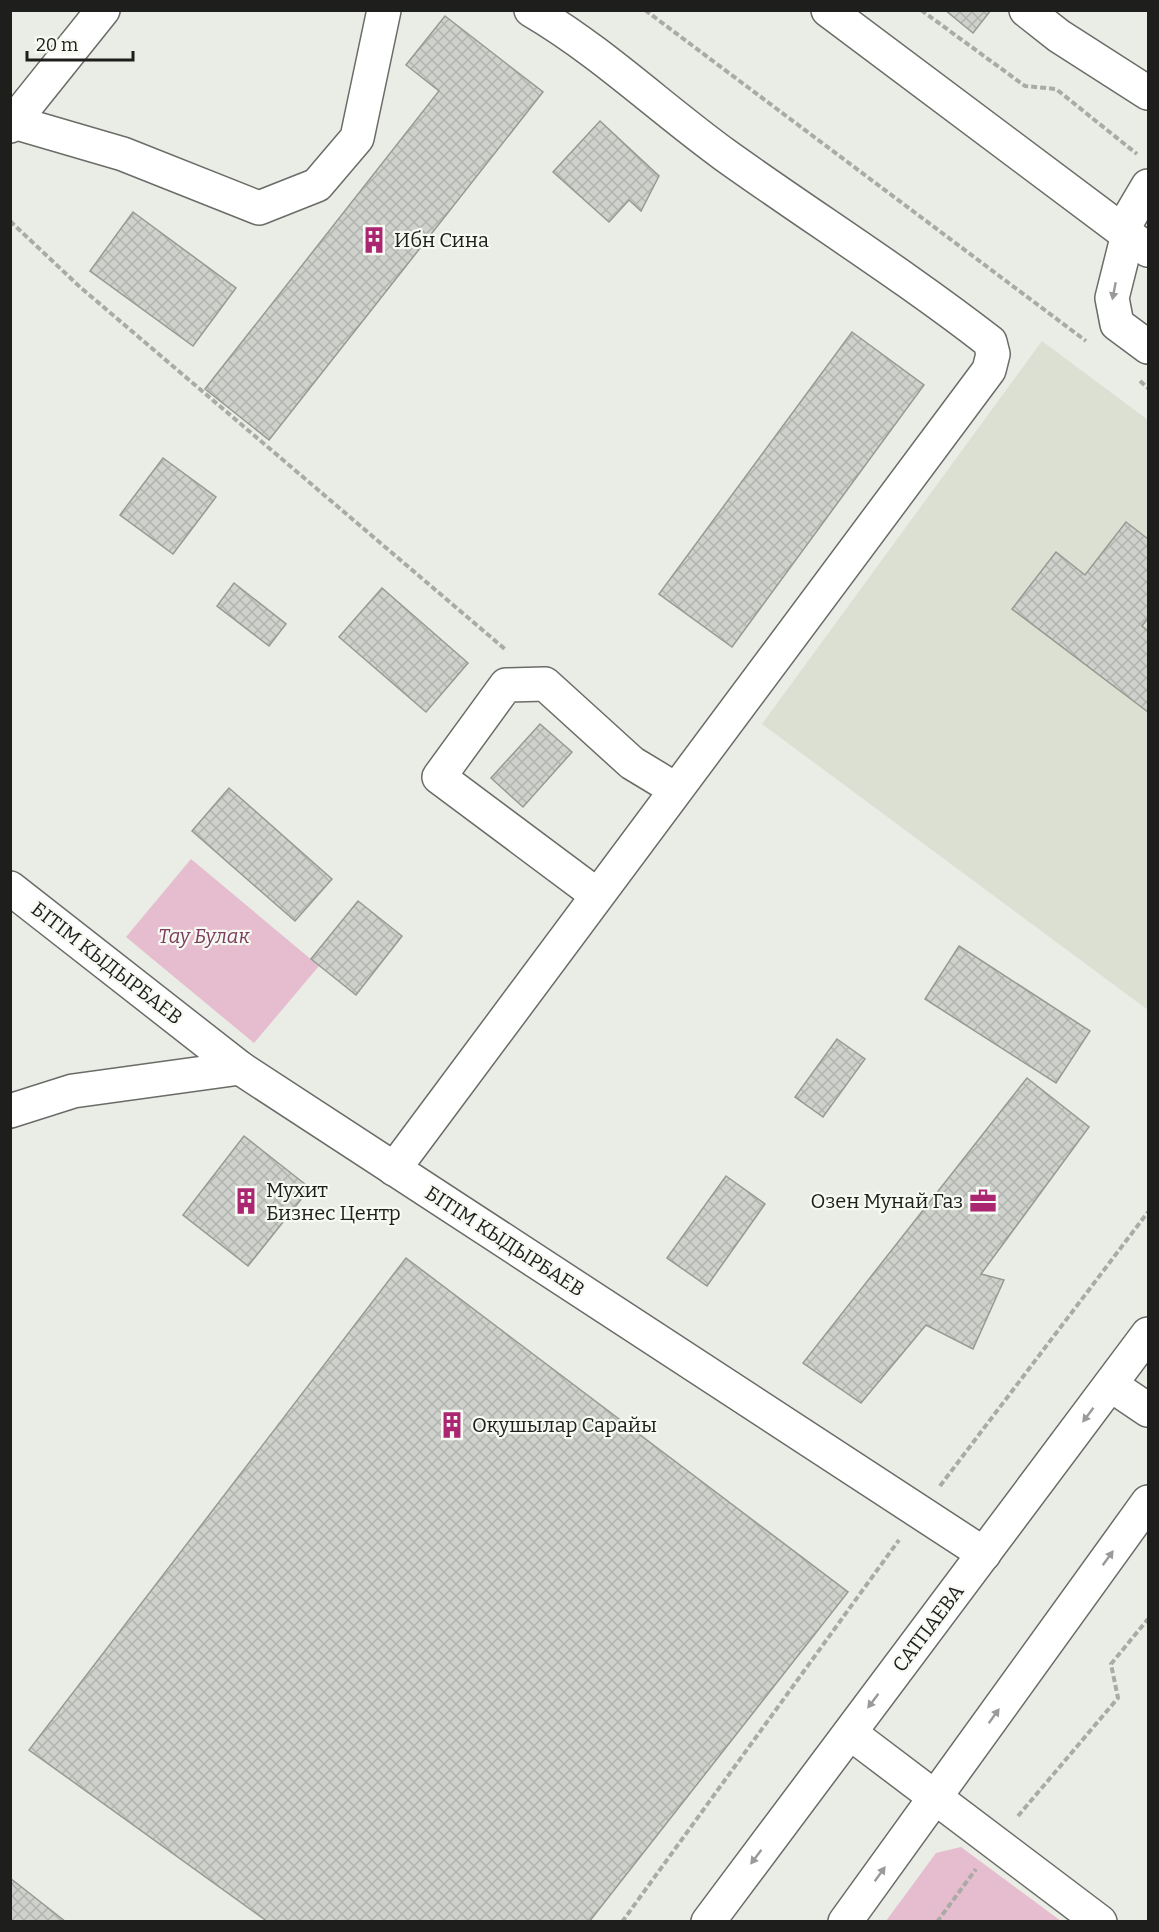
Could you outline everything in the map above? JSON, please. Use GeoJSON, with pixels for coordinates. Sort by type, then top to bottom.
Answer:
{"type":"FeatureCollection","features":[{"type":"Feature","properties":{"kind":"street"},"geometry":{"type":"LineString","coordinates":[[88,16],[12,123],[123,154],[259,208],[317,185],[357,138],[384,10]]}},
{"type":"Feature","properties":{"kind":"street"},"geometry":{"type":"LineString","coordinates":[[394,1168],[988,370],[993,354],[990,342],[918,286],[724,154],[572,34],[531,10]]}},
{"type":"Feature","properties":{"kind":"street"},"geometry":{"type":"LineString","coordinates":[[828,10],[1133,238]]}},
{"type":"Feature","properties":{"kind":"street"},"geometry":{"type":"LineString","coordinates":[[1026,10],[1059,36],[1149,93]]}},
{"type":"Feature","properties":{"kind":"street"},"geometry":{"type":"LineString","coordinates":[[1144,170],[1133,238],[1112,298],[1117,324],[1149,346]]}},
{"type":"Feature","properties":{"kind":"street"},"geometry":{"type":"LineString","coordinates":[[597,895],[439,777],[506,686],[545,684],[632,763],[675,789]]}},
{"type":"Feature","properties":{"kind":"street","name":"БIТIМ КЫДЫРБАЕВ"},"geometry":{"type":"LineString","coordinates":[[10,888],[240,1068],[984,1554]]}},
{"type":"Feature","properties":{"kind":"street"},"geometry":{"type":"LineString","coordinates":[[10,1111],[72,1091],[240,1068]]}},
{"type":"Feature","properties":{"kind":"street","name":"САТПАЕВА"},"geometry":{"type":"LineString","coordinates":[[708,1922],[1149,1334]]}},
{"type":"Feature","properties":{"kind":"street"},"geometry":{"type":"LineString","coordinates":[[1111,1385],[1149,1410]]}},
{"type":"Feature","properties":{"kind":"street"},"geometry":{"type":"LineString","coordinates":[[845,1922],[1149,1502]]}},
{"type":"Feature","properties":{"kind":"street"},"geometry":{"type":"LineString","coordinates":[[850,1733],[1100,1922]]}},
{"type":"Feature","properties":{"kind":"path"},"geometry":{"type":"LineString","coordinates":[[645,10],[1092,346]]}},
{"type":"Feature","properties":{"kind":"path"},"geometry":{"type":"LineString","coordinates":[[921,10],[1024,86],[1056,89],[1144,170]]}},
{"type":"Feature","properties":{"kind":"path"},"geometry":{"type":"LineString","coordinates":[[10,221],[80,287],[545,684]]}},
{"type":"Feature","properties":{"kind":"path"},"geometry":{"type":"LineString","coordinates":[[1139,381],[1149,388]]}},
{"type":"Feature","properties":{"kind":"path"},"geometry":{"type":"LineString","coordinates":[[622,1922],[920,1512],[1149,1212]]}},
{"type":"Feature","properties":{"kind":"path"},"geometry":{"type":"LineString","coordinates":[[937,1922],[995,1842],[1118,1698],[1112,1664],[1149,1619]]}},
{"type":"Feature","properties":{"kind":"shaded area"},"geometry":{"type":"Polygon","coordinates":[[[1042,341],[1148,420],[1148,1010],[762,724],[1042,341]]]}},
{"type":"Feature","properties":{"kind":"green space","name":"Тау Булак"},"geometry":{"type":"Polygon","coordinates":[[[191,859],[319,966],[254,1043],[126,937],[191,859]]]}},
{"type":"Feature","properties":{"kind":"green space"},"geometry":{"type":"Polygon","coordinates":[[[961,1847],[1061,1921],[886,1921],[936,1853],[961,1847]]]}},
{"type":"Feature","properties":{"kind":"building"},"geometry":{"type":"Polygon","coordinates":[[[945,10],[991,10],[973,33],[945,10]]]}},
{"type":"Feature","properties":{"kind":"building","name":"Ибн Сина"},"geometry":{"type":"Polygon","coordinates":[[[445,16],[543,92],[269,440],[205,389],[439,91],[406,65],[445,16]]]}},
{"type":"Feature","properties":{"kind":"building"},"geometry":{"type":"Polygon","coordinates":[[[600,121],[659,176],[641,211],[629,200],[609,222],[553,172],[600,121]]]}},
{"type":"Feature","properties":{"kind":"building"},"geometry":{"type":"Polygon","coordinates":[[[133,212],[236,288],[193,346],[90,271],[133,212]]]}},
{"type":"Feature","properties":{"kind":"building"},"geometry":{"type":"Polygon","coordinates":[[[852,332],[924,385],[732,647],[659,594],[852,332]]]}},
{"type":"Feature","properties":{"kind":"building"},"geometry":{"type":"Polygon","coordinates":[[[163,458],[216,497],[173,554],[120,515],[163,458]]]}},
{"type":"Feature","properties":{"kind":"building"},"geometry":{"type":"Polygon","coordinates":[[[1126,522],[1148,539],[1148,618],[1142,626],[1148,631],[1148,712],[1012,609],[1056,552],[1085,575],[1126,522]]]}},
{"type":"Feature","properties":{"kind":"building"},"geometry":{"type":"Polygon","coordinates":[[[234,583],[286,624],[269,646],[217,606],[234,583]]]}},
{"type":"Feature","properties":{"kind":"building"},"geometry":{"type":"Polygon","coordinates":[[[382,588],[468,663],[426,712],[339,637],[382,588]]]}},
{"type":"Feature","properties":{"kind":"building"},"geometry":{"type":"Polygon","coordinates":[[[540,724],[572,752],[523,807],[491,778],[540,724]]]}},
{"type":"Feature","properties":{"kind":"building"},"geometry":{"type":"Polygon","coordinates":[[[229,788],[332,879],[295,921],[192,831],[229,788]]]}},
{"type":"Feature","properties":{"kind":"building"},"geometry":{"type":"Polygon","coordinates":[[[358,901],[402,936],[356,995],[311,959],[358,901]]]}},
{"type":"Feature","properties":{"kind":"building"},"geometry":{"type":"Polygon","coordinates":[[[959,946],[1090,1031],[1056,1083],[925,999],[959,946]]]}},
{"type":"Feature","properties":{"kind":"building"},"geometry":{"type":"Polygon","coordinates":[[[837,1039],[865,1059],[823,1117],[795,1097],[837,1039]]]}},
{"type":"Feature","properties":{"kind":"building","name":"Озен Мунай Газ"},"geometry":{"type":"Polygon","coordinates":[[[1027,1078],[1089,1127],[981,1274],[1004,1280],[973,1349],[926,1325],[861,1403],[803,1363],[1027,1078]]]}},
{"type":"Feature","properties":{"kind":"building","name":"Мухит Бизнес Центр"},"geometry":{"type":"Polygon","coordinates":[[[244,1136],[310,1188],[248,1266],[183,1215],[244,1136]]]}},
{"type":"Feature","properties":{"kind":"building"},"geometry":{"type":"Polygon","coordinates":[[[726,1176],[765,1204],[707,1286],[667,1258],[726,1176]]]}},
{"type":"Feature","properties":{"kind":"building","name":"Оқушылар Сарайы"},"geometry":{"type":"Polygon","coordinates":[[[406,1258],[848,1592],[589,1922],[268,1922],[29,1750],[406,1258]]]}},
{"type":"Feature","properties":{"kind":"building"},"geometry":{"type":"Polygon","coordinates":[[[10,1878],[66,1922],[10,1922],[10,1878]]]}},
{"type":"Feature","properties":{"kind":"place","name":"Ибн Сина"},"geometry":{"type":"Point","coordinates":[374,240]}},
{"type":"Feature","properties":{"kind":"place","name":"Мухит Бизнес Центр"},"geometry":{"type":"Point","coordinates":[246,1201]}},
{"type":"Feature","properties":{"kind":"place","name":"Озен Мунай Газ"},"geometry":{"type":"Point","coordinates":[983,1201]}},
{"type":"Feature","properties":{"kind":"place","name":"Оқушылар Сарайы"},"geometry":{"type":"Point","coordinates":[452,1425]}}]}
